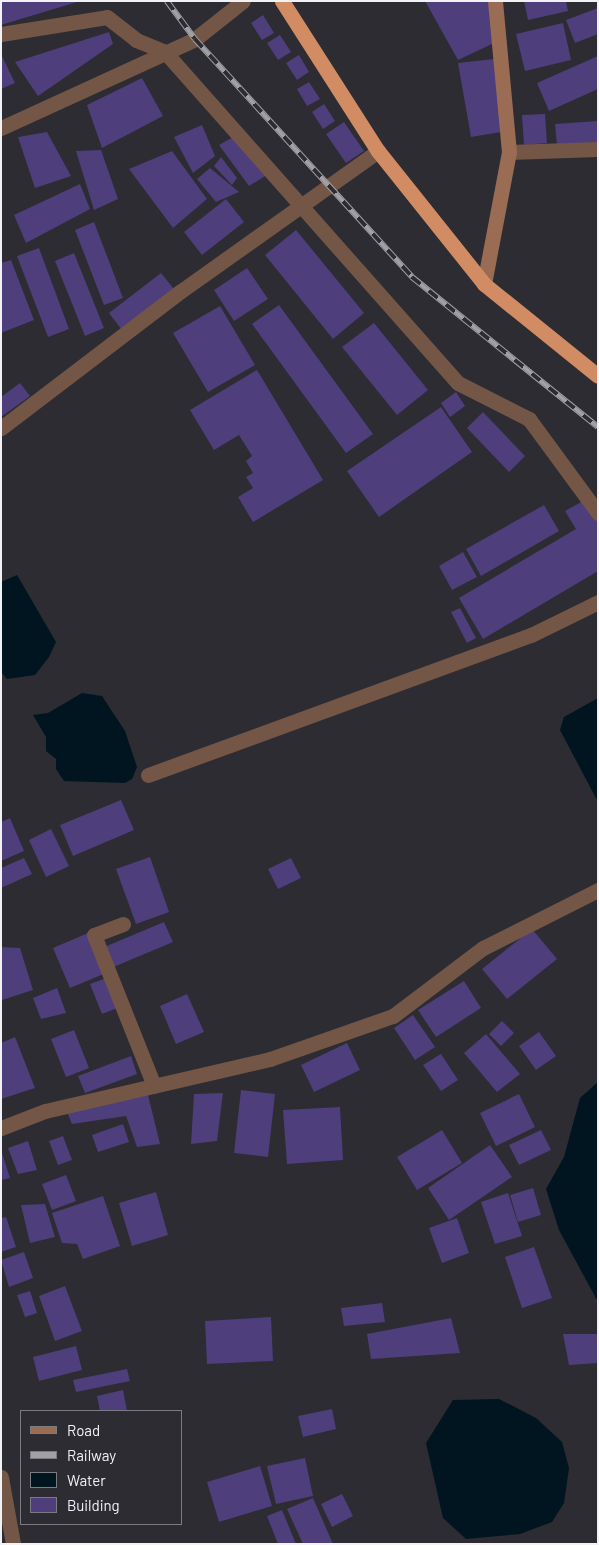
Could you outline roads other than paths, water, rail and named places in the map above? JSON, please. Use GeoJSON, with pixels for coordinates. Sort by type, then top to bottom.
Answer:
{"type":"FeatureCollection","features":[{"type":"Feature","properties":{"kind":"highway"},"geometry":{"type":"LineString","coordinates":[[282,1],[378,151],[484,284],[598,376]]}},
{"type":"Feature","properties":{"kind":"street"},"geometry":{"type":"LineString","coordinates":[[1,128],[195,39],[243,1]]}},
{"type":"Feature","properties":{"kind":"street"},"geometry":{"type":"LineString","coordinates":[[484,284],[509,152],[495,1]]}},
{"type":"Feature","properties":{"kind":"street"},"geometry":{"type":"LineString","coordinates":[[1,34],[107,17],[136,40],[165,52],[300,207],[458,383],[529,419],[598,513]]}},
{"type":"Feature","properties":{"kind":"street"},"geometry":{"type":"LineString","coordinates":[[509,152],[598,148]]}},
{"type":"Feature","properties":{"kind":"street"},"geometry":{"type":"LineString","coordinates":[[1,428],[181,291],[378,151]]}},
{"type":"Feature","properties":{"kind":"street"},"geometry":{"type":"LineString","coordinates":[[148,775],[530,635],[598,602]]}},
{"type":"Feature","properties":{"kind":"street"},"geometry":{"type":"LineString","coordinates":[[1,1128],[45,1111],[270,1059],[393,1016],[483,948],[598,890]]}},
{"type":"Feature","properties":{"kind":"street"},"geometry":{"type":"LineString","coordinates":[[123,924],[94,935],[154,1086]]}},
{"type":"Feature","properties":{"kind":"street"},"geometry":{"type":"LineString","coordinates":[[1,1477],[13,1544]]}},
{"type":"Feature","properties":{"kind":"water"},"geometry":{"type":"Polygon","coordinates":[[[17,575],[56,642],[49,657],[35,675],[7,679],[1,672],[1,582],[17,575]]]}},
{"type":"Feature","properties":{"kind":"water"},"geometry":{"type":"Polygon","coordinates":[[[82,693],[102,696],[125,731],[137,767],[132,779],[125,783],[64,781],[56,769],[56,759],[46,751],[46,737],[33,715],[48,713],[82,693]]]}},
{"type":"Feature","properties":{"kind":"water"},"geometry":{"type":"Polygon","coordinates":[[[598,698],[598,802],[560,730],[564,717],[598,698]]]}},
{"type":"Feature","properties":{"kind":"water"},"geometry":{"type":"Polygon","coordinates":[[[598,1082],[598,1302],[559,1230],[546,1189],[564,1157],[580,1098],[598,1082]]]}},
{"type":"Feature","properties":{"kind":"water"},"geometry":{"type":"Polygon","coordinates":[[[499,1399],[536,1418],[562,1442],[569,1468],[564,1503],[552,1522],[520,1534],[466,1539],[443,1518],[426,1443],[453,1400],[499,1399]]]}},
{"type":"Feature","properties":{"kind":"railway"},"geometry":{"type":"LineString","coordinates":[[167,1],[195,39],[412,277],[598,427]]}}]}
